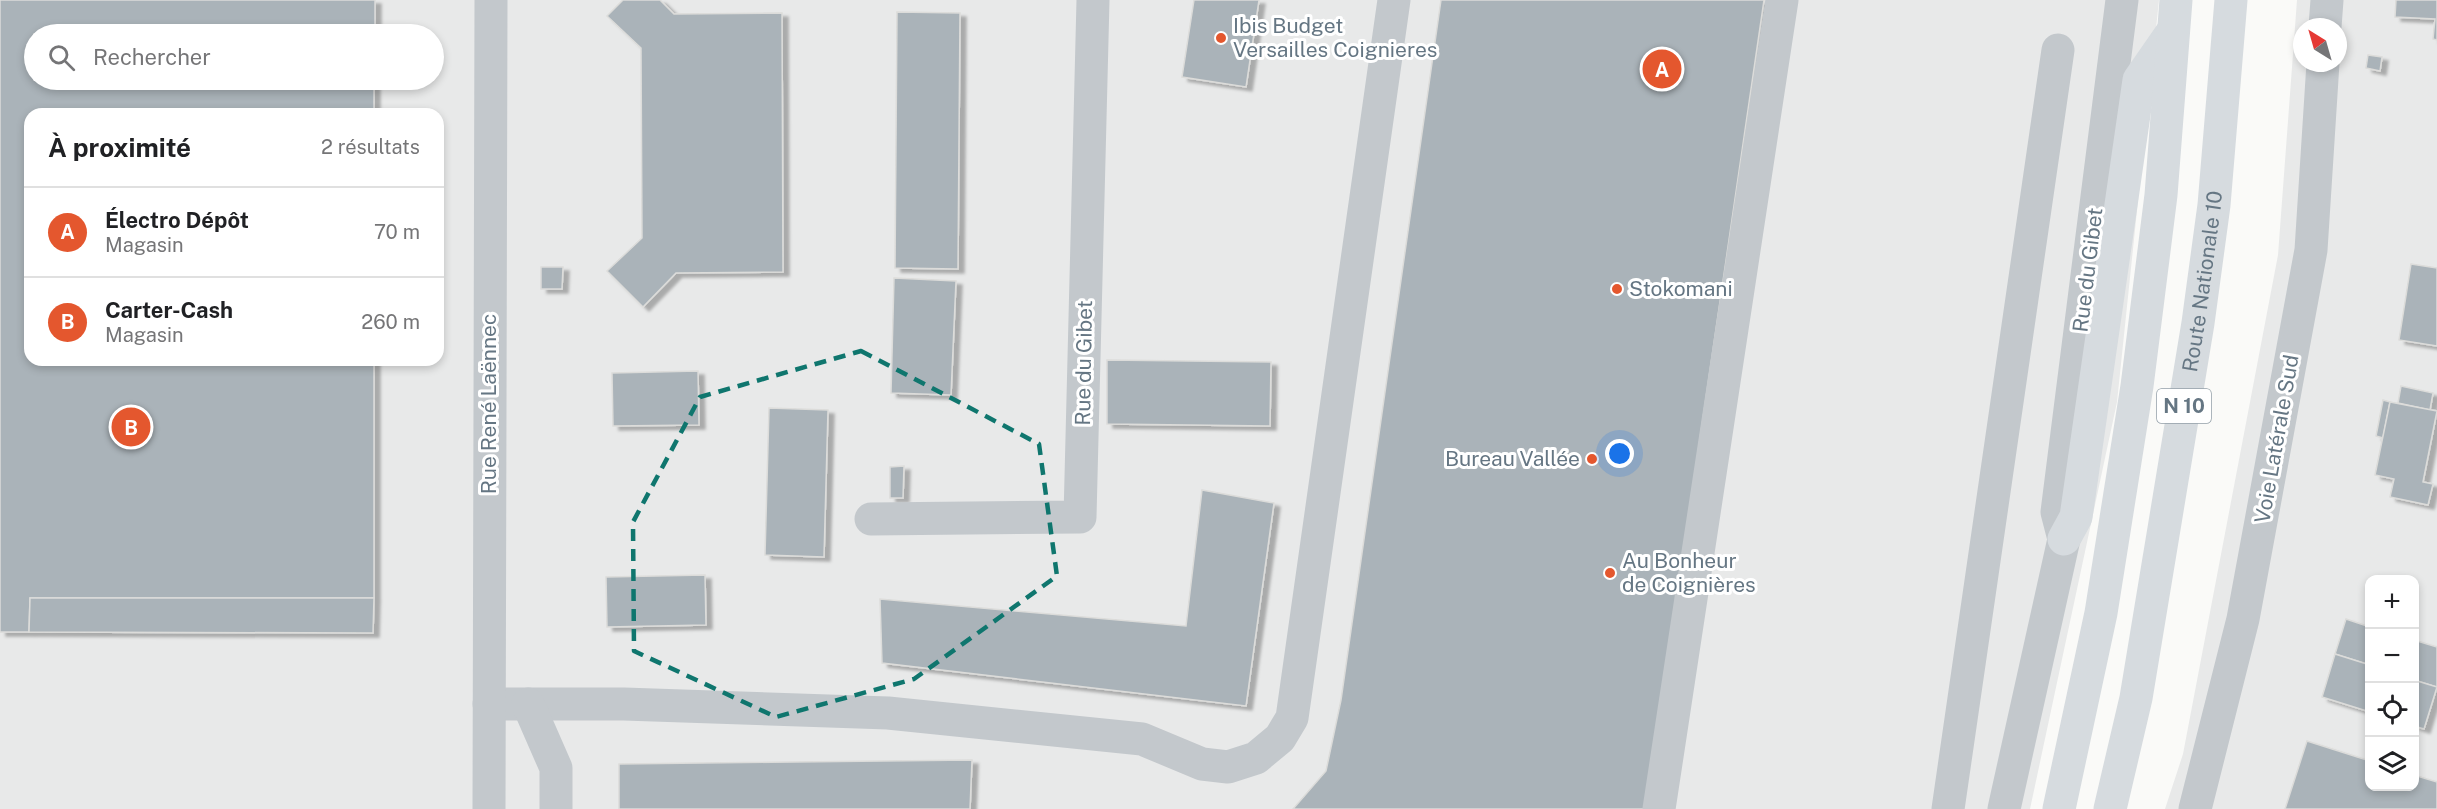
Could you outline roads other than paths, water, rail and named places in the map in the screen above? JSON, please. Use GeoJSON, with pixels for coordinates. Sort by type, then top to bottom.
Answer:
{"type":"FeatureCollection","features":[{"type":"Feature","properties":{"kind":"main road","name":"Route Nationale 10"},"geometry":{"type":"LineString","coordinates":[[2110,809],[2136,698],[2198,323],[2214,205],[2231,0]]}},
{"type":"Feature","properties":{"kind":"main road"},"geometry":{"type":"LineString","coordinates":[[2064,539],[2076,517],[2139,80],[2175,15]]}},
{"type":"Feature","properties":{"kind":"main road","name":"N 10"},"geometry":{"type":"LineString","coordinates":[[2059,809],[2101,613],[2137,386],[2161,195],[2175,15]]}},
{"type":"Feature","properties":{"kind":"street","name":"Rue René Laënnec"},"geometry":{"type":"LineString","coordinates":[[489,809],[490,0]]}},
{"type":"Feature","properties":{"kind":"street","name":"Rue du Gibet"},"geometry":{"type":"LineString","coordinates":[[871,519],[1080,517],[1093,0]]}},
{"type":"Feature","properties":{"kind":"street"},"geometry":{"type":"LineString","coordinates":[[489,704],[624,704],[888,713],[1142,739],[1202,764],[1228,767],[1256,758],[1280,738],[1292,718],[1394,0]]}},
{"type":"Feature","properties":{"kind":"street"},"geometry":{"type":"LineString","coordinates":[[1659,809],[1782,0]]}},
{"type":"Feature","properties":{"kind":"street","name":"Rue du Gibet"},"geometry":{"type":"LineString","coordinates":[[2064,539],[2057,512],[2122,0]]}},
{"type":"Feature","properties":{"kind":"street"},"geometry":{"type":"LineString","coordinates":[[2326,18],[2327,0]]}},
{"type":"Feature","properties":{"kind":"street"},"geometry":{"type":"LineString","coordinates":[[1948,809],[2058,50]]}},
{"type":"Feature","properties":{"kind":"street","name":"Voie Latérale Sud"},"geometry":{"type":"LineString","coordinates":[[2195,809],[2243,619],[2311,250],[2322,72]]}},
{"type":"Feature","properties":{"kind":"street"},"geometry":{"type":"LineString","coordinates":[[2004,809],[2064,539]]}},
{"type":"Feature","properties":{"kind":"street"},"geometry":{"type":"LineString","coordinates":[[528,704],[556,768],[556,809]]}},
{"type":"Feature","properties":{"kind":"place","name":"Ibis Budget Versailles Coignieres"},"geometry":{"type":"Point","coordinates":[1221,38]}},
{"type":"Feature","properties":{"kind":"place","name":"Électro Dépôt"},"geometry":{"type":"Point","coordinates":[1662,69]}},
{"type":"Feature","properties":{"kind":"place","name":"Stokomani"},"geometry":{"type":"Point","coordinates":[1617,289]}},
{"type":"Feature","properties":{"kind":"place","name":"Carter-Cash"},"geometry":{"type":"Point","coordinates":[131,427]}},
{"type":"Feature","properties":{"kind":"place","name":"Bureau Vallée"},"geometry":{"type":"Point","coordinates":[1592,459]}},
{"type":"Feature","properties":{"kind":"place","name":"Au Bonheur de Coignières"},"geometry":{"type":"Point","coordinates":[1610,573]}}]}
